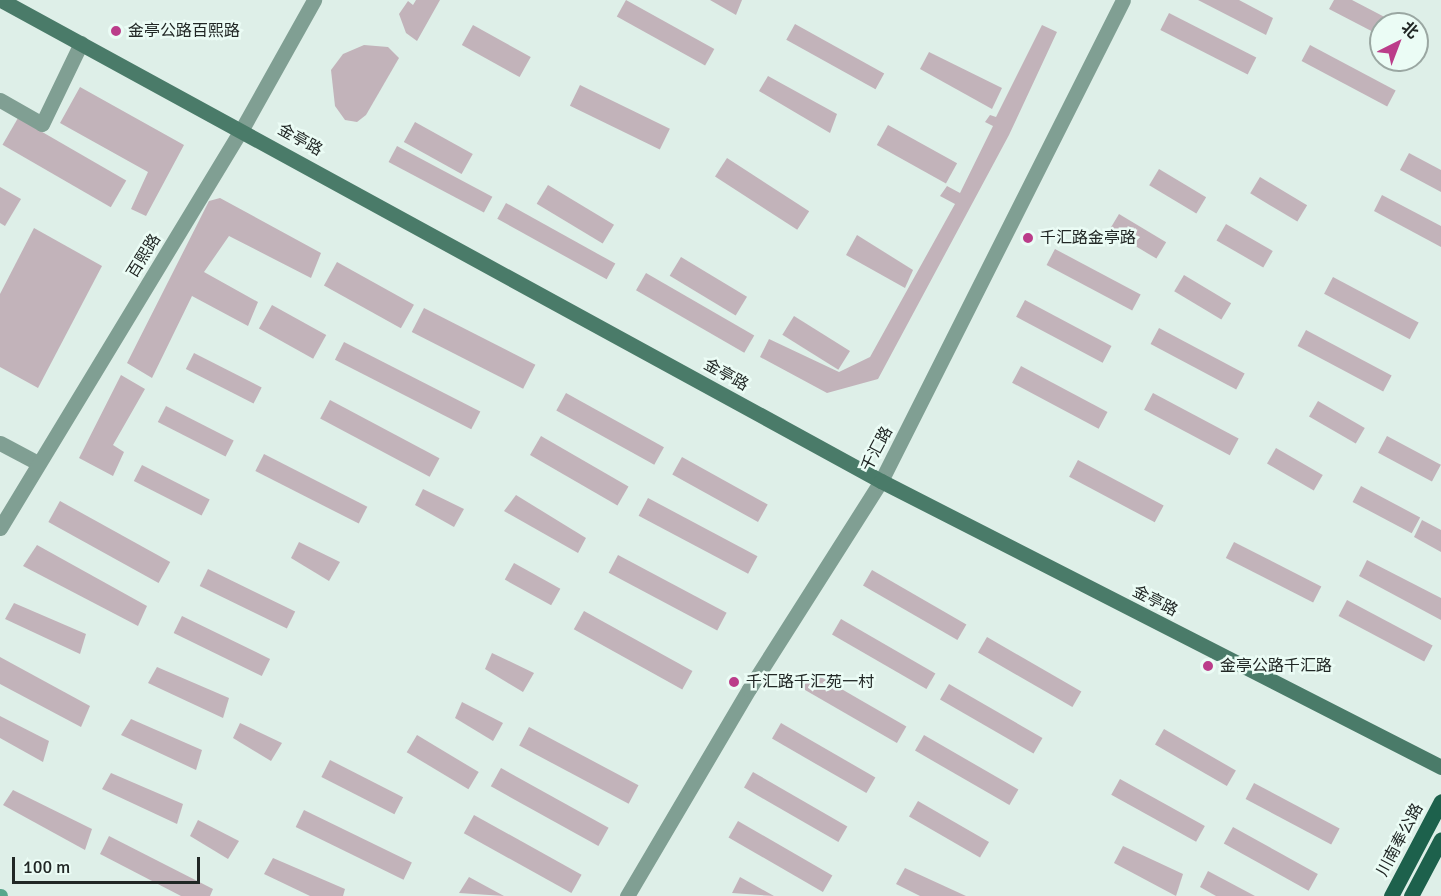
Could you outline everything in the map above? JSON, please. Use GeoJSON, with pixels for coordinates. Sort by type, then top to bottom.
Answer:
{"type":"FeatureCollection","features":[{"type":"Feature","properties":{"kind":"main road","name":"金亭路"},"geometry":{"type":"LineString","coordinates":[[1,0],[242,129],[881,481],[1441,767]]}},
{"type":"Feature","properties":{"kind":"main road","name":"川南奉公路"},"geometry":{"type":"LineString","coordinates":[[1391,896],[1441,801]]}},
{"type":"Feature","properties":{"kind":"main road"},"geometry":{"type":"LineString","coordinates":[[1411,896],[1441,839]]}},
{"type":"Feature","properties":{"kind":"street","name":"百熙路"},"geometry":{"type":"LineString","coordinates":[[0,528],[242,129],[314,0]]}},
{"type":"Feature","properties":{"kind":"street","name":"千汇路"},"geometry":{"type":"LineString","coordinates":[[627,896],[749,689],[881,481],[1123,0]]}},
{"type":"Feature","properties":{"kind":"street"},"geometry":{"type":"LineString","coordinates":[[0,100],[42,124],[81,43]]}},
{"type":"Feature","properties":{"kind":"street"},"geometry":{"type":"LineString","coordinates":[[0,443],[38,463]]}},
{"type":"Feature","properties":{"kind":"building"},"geometry":{"type":"Polygon","coordinates":[[[416,0],[440,0],[417,41],[406,33],[399,14],[408,1],[413,5],[416,0]]]}},
{"type":"Feature","properties":{"kind":"building"},"geometry":{"type":"Polygon","coordinates":[[[626,0],[714,49],[705,66],[617,17],[626,0]]]}},
{"type":"Feature","properties":{"kind":"building"},"geometry":{"type":"Polygon","coordinates":[[[710,0],[742,0],[736,15],[710,0]]]}},
{"type":"Feature","properties":{"kind":"building"},"geometry":{"type":"Polygon","coordinates":[[[1198,0],[1239,0],[1273,18],[1266,35],[1198,0]]]}},
{"type":"Feature","properties":{"kind":"building"},"geometry":{"type":"Polygon","coordinates":[[[1334,0],[1352,0],[1375,12],[1369,12],[1369,30],[1329,9],[1334,0]]]}},
{"type":"Feature","properties":{"kind":"building"},"geometry":{"type":"Polygon","coordinates":[[[1169,13],[1256,57],[1248,74],[1160,30],[1169,13]]]}},
{"type":"Feature","properties":{"kind":"building"},"geometry":{"type":"Polygon","coordinates":[[[795,24],[884,73],[875,89],[786,40],[795,24]]]}},
{"type":"Feature","properties":{"kind":"building"},"geometry":{"type":"Polygon","coordinates":[[[473,25],[531,57],[520,77],[462,45],[473,25]]]}},
{"type":"Feature","properties":{"kind":"building"},"geometry":{"type":"Polygon","coordinates":[[[1042,25],[1057,32],[1009,135],[878,379],[827,393],[760,357],[769,339],[839,372],[870,357],[955,204],[940,196],[947,186],[960,193],[993,126],[985,122],[990,115],[996,117],[1042,25]]]}},
{"type":"Feature","properties":{"kind":"building"},"geometry":{"type":"Polygon","coordinates":[[[364,45],[388,47],[399,58],[366,115],[357,122],[345,120],[335,106],[331,70],[343,54],[364,45]]]}},
{"type":"Feature","properties":{"kind":"building"},"geometry":{"type":"Polygon","coordinates":[[[1310,45],[1396,91],[1387,106],[1302,61],[1310,45]]]}},
{"type":"Feature","properties":{"kind":"building"},"geometry":{"type":"Polygon","coordinates":[[[929,52],[1002,88],[992,109],[920,69],[929,52]]]}},
{"type":"Feature","properties":{"kind":"building"},"geometry":{"type":"Polygon","coordinates":[[[768,76],[837,114],[830,133],[759,91],[768,76]]]}},
{"type":"Feature","properties":{"kind":"building"},"geometry":{"type":"Polygon","coordinates":[[[580,85],[670,129],[660,150],[570,106],[580,85]]]}},
{"type":"Feature","properties":{"kind":"building"},"geometry":{"type":"Polygon","coordinates":[[[80,87],[184,145],[146,216],[131,209],[148,172],[60,123],[80,87]]]}},
{"type":"Feature","properties":{"kind":"building"},"geometry":{"type":"Polygon","coordinates":[[[18,118],[126,180],[111,207],[3,145],[18,118]]]}},
{"type":"Feature","properties":{"kind":"building"},"geometry":{"type":"Polygon","coordinates":[[[415,122],[473,154],[462,174],[404,142],[415,122]]]}},
{"type":"Feature","properties":{"kind":"building"},"geometry":{"type":"Polygon","coordinates":[[[888,125],[957,163],[946,183],[877,145],[888,125]]]}},
{"type":"Feature","properties":{"kind":"building"},"geometry":{"type":"Polygon","coordinates":[[[397,146],[492,197],[484,213],[389,162],[397,146]]]}},
{"type":"Feature","properties":{"kind":"building"},"geometry":{"type":"Polygon","coordinates":[[[1409,153],[1441,170],[1441,192],[1400,170],[1409,153]]]}},
{"type":"Feature","properties":{"kind":"building"},"geometry":{"type":"Polygon","coordinates":[[[727,158],[809,211],[797,230],[715,176],[727,158]]]}},
{"type":"Feature","properties":{"kind":"building"},"geometry":{"type":"Polygon","coordinates":[[[1159,169],[1206,197],[1196,214],[1149,185],[1159,169]]]}},
{"type":"Feature","properties":{"kind":"building"},"geometry":{"type":"Polygon","coordinates":[[[1260,177],[1307,205],[1297,222],[1250,193],[1260,177]]]}},
{"type":"Feature","properties":{"kind":"building"},"geometry":{"type":"Polygon","coordinates":[[[548,185],[614,225],[603,244],[537,204],[548,185]]]}},
{"type":"Feature","properties":{"kind":"building"},"geometry":{"type":"Polygon","coordinates":[[[0,187],[21,199],[5,226],[0,223],[0,187]]]}},
{"type":"Feature","properties":{"kind":"building"},"geometry":{"type":"Polygon","coordinates":[[[1382,195],[1441,226],[1441,247],[1374,211],[1382,195]]]}},
{"type":"Feature","properties":{"kind":"building"},"geometry":{"type":"Polygon","coordinates":[[[220,198],[321,253],[311,278],[229,236],[204,272],[258,302],[248,326],[192,296],[152,378],[127,363],[209,201],[220,198]]]}},
{"type":"Feature","properties":{"kind":"building"},"geometry":{"type":"Polygon","coordinates":[[[506,203],[615,264],[607,279],[497,219],[506,203]]]}},
{"type":"Feature","properties":{"kind":"building"},"geometry":{"type":"Polygon","coordinates":[[[1119,214],[1166,242],[1156,259],[1109,230],[1119,214]]]}},
{"type":"Feature","properties":{"kind":"building"},"geometry":{"type":"Polygon","coordinates":[[[1226,224],[1273,251],[1263,267],[1216,240],[1226,224]]]}},
{"type":"Feature","properties":{"kind":"building"},"geometry":{"type":"Polygon","coordinates":[[[34,228],[102,266],[38,388],[0,367],[0,294],[34,228]]]}},
{"type":"Feature","properties":{"kind":"building"},"geometry":{"type":"Polygon","coordinates":[[[857,235],[913,270],[905,288],[846,255],[857,235]]]}},
{"type":"Feature","properties":{"kind":"building"},"geometry":{"type":"Polygon","coordinates":[[[1055,249],[1141,295],[1132,310],[1047,265],[1055,249]]]}},
{"type":"Feature","properties":{"kind":"building"},"geometry":{"type":"Polygon","coordinates":[[[681,257],[747,297],[736,316],[670,276],[681,257]]]}},
{"type":"Feature","properties":{"kind":"building"},"geometry":{"type":"Polygon","coordinates":[[[337,262],[414,305],[401,328],[324,286],[337,262]]]}},
{"type":"Feature","properties":{"kind":"building"},"geometry":{"type":"Polygon","coordinates":[[[646,273],[754,336],[744,353],[636,290],[646,273]]]}},
{"type":"Feature","properties":{"kind":"building"},"geometry":{"type":"Polygon","coordinates":[[[1184,275],[1231,303],[1221,320],[1174,291],[1184,275]]]}},
{"type":"Feature","properties":{"kind":"building"},"geometry":{"type":"Polygon","coordinates":[[[1333,277],[1419,323],[1410,339],[1324,294],[1333,277]]]}},
{"type":"Feature","properties":{"kind":"building"},"geometry":{"type":"Polygon","coordinates":[[[1025,300],[1112,346],[1103,363],[1016,317],[1025,300]]]}},
{"type":"Feature","properties":{"kind":"building"},"geometry":{"type":"Polygon","coordinates":[[[272,305],[326,335],[313,359],[259,329],[272,305]]]}},
{"type":"Feature","properties":{"kind":"building"},"geometry":{"type":"Polygon","coordinates":[[[424,308],[535,365],[523,389],[412,332],[424,308]]]}},
{"type":"Feature","properties":{"kind":"building"},"geometry":{"type":"Polygon","coordinates":[[[794,316],[850,351],[838,370],[782,335],[794,316]]]}},
{"type":"Feature","properties":{"kind":"building"},"geometry":{"type":"Polygon","coordinates":[[[1159,328],[1245,374],[1236,389],[1151,344],[1159,328]]]}},
{"type":"Feature","properties":{"kind":"building"},"geometry":{"type":"Polygon","coordinates":[[[1306,330],[1392,376],[1383,391],[1298,346],[1306,330]]]}},
{"type":"Feature","properties":{"kind":"building"},"geometry":{"type":"Polygon","coordinates":[[[344,342],[480,411],[471,429],[335,360],[344,342]]]}},
{"type":"Feature","properties":{"kind":"building"},"geometry":{"type":"Polygon","coordinates":[[[194,353],[262,388],[254,404],[186,369],[194,353]]]}},
{"type":"Feature","properties":{"kind":"building"},"geometry":{"type":"Polygon","coordinates":[[[1021,366],[1108,412],[1099,429],[1012,383],[1021,366]]]}},
{"type":"Feature","properties":{"kind":"building"},"geometry":{"type":"Polygon","coordinates":[[[121,375],[145,389],[113,445],[124,452],[113,476],[79,458],[121,375]]]}},
{"type":"Feature","properties":{"kind":"building"},"geometry":{"type":"Polygon","coordinates":[[[566,393],[664,447],[654,465],[556,410],[566,393]]]}},
{"type":"Feature","properties":{"kind":"building"},"geometry":{"type":"Polygon","coordinates":[[[1153,393],[1239,439],[1230,455],[1144,410],[1153,393]]]}},
{"type":"Feature","properties":{"kind":"building"},"geometry":{"type":"Polygon","coordinates":[[[330,400],[439,458],[430,477],[320,419],[330,400]]]}},
{"type":"Feature","properties":{"kind":"building"},"geometry":{"type":"Polygon","coordinates":[[[1318,401],[1365,428],[1356,444],[1309,417],[1318,401]]]}},
{"type":"Feature","properties":{"kind":"building"},"geometry":{"type":"Polygon","coordinates":[[[166,406],[234,441],[226,457],[158,422],[166,406]]]}},
{"type":"Feature","properties":{"kind":"building"},"geometry":{"type":"Polygon","coordinates":[[[541,436],[628,486],[617,506],[530,455],[541,436]]]}},
{"type":"Feature","properties":{"kind":"building"},"geometry":{"type":"Polygon","coordinates":[[[1387,436],[1441,465],[1432,481],[1378,453],[1387,436]]]}},
{"type":"Feature","properties":{"kind":"building"},"geometry":{"type":"Polygon","coordinates":[[[1276,448],[1323,475],[1314,491],[1267,464],[1276,448]]]}},
{"type":"Feature","properties":{"kind":"building"},"geometry":{"type":"Polygon","coordinates":[[[264,454],[367,507],[359,524],[255,471],[264,454]]]}},
{"type":"Feature","properties":{"kind":"building"},"geometry":{"type":"Polygon","coordinates":[[[682,457],[768,505],[758,522],[672,474],[682,457]]]}},
{"type":"Feature","properties":{"kind":"building"},"geometry":{"type":"Polygon","coordinates":[[[1078,460],[1164,506],[1155,522],[1069,477],[1078,460]]]}},
{"type":"Feature","properties":{"kind":"building"},"geometry":{"type":"Polygon","coordinates":[[[142,465],[210,500],[202,516],[134,481],[142,465]]]}},
{"type":"Feature","properties":{"kind":"building"},"geometry":{"type":"Polygon","coordinates":[[[1361,486],[1420,517],[1412,533],[1353,502],[1361,486]]]}},
{"type":"Feature","properties":{"kind":"building"},"geometry":{"type":"Polygon","coordinates":[[[423,489],[464,509],[454,527],[415,505],[423,489]]]}},
{"type":"Feature","properties":{"kind":"building"},"geometry":{"type":"Polygon","coordinates":[[[516,495],[586,538],[578,553],[504,511],[516,495]]]}},
{"type":"Feature","properties":{"kind":"building"},"geometry":{"type":"Polygon","coordinates":[[[648,498],[757,556],[748,574],[639,516],[648,498]]]}},
{"type":"Feature","properties":{"kind":"building"},"geometry":{"type":"Polygon","coordinates":[[[60,501],[170,562],[159,583],[48,522],[60,501]]]}},
{"type":"Feature","properties":{"kind":"building"},"geometry":{"type":"Polygon","coordinates":[[[1422,520],[1441,530],[1441,552],[1414,537],[1422,520]]]}},
{"type":"Feature","properties":{"kind":"building"},"geometry":{"type":"Polygon","coordinates":[[[299,542],[340,562],[329,581],[291,558],[299,542]]]}},
{"type":"Feature","properties":{"kind":"building"},"geometry":{"type":"Polygon","coordinates":[[[1234,542],[1321,586],[1313,603],[1226,558],[1234,542]]]}},
{"type":"Feature","properties":{"kind":"building"},"geometry":{"type":"Polygon","coordinates":[[[37,545],[147,606],[138,626],[23,566],[37,545]]]}},
{"type":"Feature","properties":{"kind":"building"},"geometry":{"type":"Polygon","coordinates":[[[618,555],[727,613],[717,630],[609,573],[618,555]]]}},
{"type":"Feature","properties":{"kind":"building"},"geometry":{"type":"Polygon","coordinates":[[[1367,560],[1441,598],[1441,620],[1359,576],[1367,560]]]}},
{"type":"Feature","properties":{"kind":"building"},"geometry":{"type":"Polygon","coordinates":[[[514,563],[560,589],[551,605],[505,580],[514,563]]]}},
{"type":"Feature","properties":{"kind":"building"},"geometry":{"type":"Polygon","coordinates":[[[208,569],[295,612],[287,629],[200,586],[208,569]]]}},
{"type":"Feature","properties":{"kind":"building"},"geometry":{"type":"Polygon","coordinates":[[[872,570],[966,624],[957,640],[863,586],[872,570]]]}},
{"type":"Feature","properties":{"kind":"building"},"geometry":{"type":"Polygon","coordinates":[[[1347,600],[1433,646],[1424,661],[1339,616],[1347,600]]]}},
{"type":"Feature","properties":{"kind":"building"},"geometry":{"type":"Polygon","coordinates":[[[14,603],[86,634],[80,654],[5,619],[14,603]]]}},
{"type":"Feature","properties":{"kind":"building"},"geometry":{"type":"Polygon","coordinates":[[[584,611],[692,671],[682,689],[574,629],[584,611]]]}},
{"type":"Feature","properties":{"kind":"building"},"geometry":{"type":"Polygon","coordinates":[[[182,616],[270,659],[262,676],[174,633],[182,616]]]}},
{"type":"Feature","properties":{"kind":"building"},"geometry":{"type":"Polygon","coordinates":[[[841,619],[935,674],[926,689],[832,635],[841,619]]]}},
{"type":"Feature","properties":{"kind":"building"},"geometry":{"type":"Polygon","coordinates":[[[987,637],[1081,692],[1072,707],[978,653],[987,637]]]}},
{"type":"Feature","properties":{"kind":"building"},"geometry":{"type":"Polygon","coordinates":[[[492,653],[534,673],[523,692],[485,669],[492,653]]]}},
{"type":"Feature","properties":{"kind":"building"},"geometry":{"type":"Polygon","coordinates":[[[0,657],[90,706],[81,727],[0,684],[0,657]]]}},
{"type":"Feature","properties":{"kind":"building"},"geometry":{"type":"Polygon","coordinates":[[[157,667],[229,698],[223,718],[148,683],[157,667]]]}},
{"type":"Feature","properties":{"kind":"building"},"geometry":{"type":"Polygon","coordinates":[[[812,672],[906,726],[897,743],[802,688],[812,672]]]}},
{"type":"Feature","properties":{"kind":"building"},"geometry":{"type":"Polygon","coordinates":[[[949,684],[1043,738],[1034,754],[940,700],[949,684]]]}},
{"type":"Feature","properties":{"kind":"building"},"geometry":{"type":"Polygon","coordinates":[[[462,702],[503,723],[493,741],[455,718],[462,702]]]}},
{"type":"Feature","properties":{"kind":"building"},"geometry":{"type":"Polygon","coordinates":[[[0,716],[49,741],[43,762],[0,738],[0,716]]]}},
{"type":"Feature","properties":{"kind":"building"},"geometry":{"type":"Polygon","coordinates":[[[131,719],[202,750],[196,770],[121,735],[131,719]]]}},
{"type":"Feature","properties":{"kind":"building"},"geometry":{"type":"Polygon","coordinates":[[[240,723],[282,743],[271,761],[233,738],[240,723]]]}},
{"type":"Feature","properties":{"kind":"building"},"geometry":{"type":"Polygon","coordinates":[[[781,723],[875,778],[866,793],[772,739],[781,723]]]}},
{"type":"Feature","properties":{"kind":"building"},"geometry":{"type":"Polygon","coordinates":[[[529,727],[638,785],[629,804],[519,746],[529,727]]]}},
{"type":"Feature","properties":{"kind":"building"},"geometry":{"type":"Polygon","coordinates":[[[1164,729],[1236,770],[1227,786],[1155,745],[1164,729]]]}},
{"type":"Feature","properties":{"kind":"building"},"geometry":{"type":"Polygon","coordinates":[[[417,735],[479,772],[468,789],[407,752],[417,735]]]}},
{"type":"Feature","properties":{"kind":"building"},"geometry":{"type":"Polygon","coordinates":[[[924,735],[1018,790],[1009,805],[915,751],[924,735]]]}},
{"type":"Feature","properties":{"kind":"building"},"geometry":{"type":"Polygon","coordinates":[[[330,760],[403,797],[394,814],[321,777],[330,760]]]}},
{"type":"Feature","properties":{"kind":"building"},"geometry":{"type":"Polygon","coordinates":[[[501,768],[609,828],[598,846],[491,786],[501,768]]]}},
{"type":"Feature","properties":{"kind":"building"},"geometry":{"type":"Polygon","coordinates":[[[753,772],[847,826],[838,842],[744,788],[753,772]]]}},
{"type":"Feature","properties":{"kind":"building"},"geometry":{"type":"Polygon","coordinates":[[[111,773],[183,804],[177,824],[102,789],[111,773]]]}},
{"type":"Feature","properties":{"kind":"building"},"geometry":{"type":"Polygon","coordinates":[[[1120,779],[1205,826],[1196,842],[1111,795],[1120,779]]]}},
{"type":"Feature","properties":{"kind":"building"},"geometry":{"type":"Polygon","coordinates":[[[1254,783],[1340,829],[1331,844],[1246,799],[1254,783]]]}},
{"type":"Feature","properties":{"kind":"building"},"geometry":{"type":"Polygon","coordinates":[[[13,790],[92,829],[85,850],[3,805],[13,790]]]}},
{"type":"Feature","properties":{"kind":"building"},"geometry":{"type":"Polygon","coordinates":[[[918,801],[989,842],[980,858],[909,817],[918,801]]]}},
{"type":"Feature","properties":{"kind":"building"},"geometry":{"type":"Polygon","coordinates":[[[304,810],[412,863],[404,880],[296,827],[304,810]]]}},
{"type":"Feature","properties":{"kind":"building"},"geometry":{"type":"Polygon","coordinates":[[[474,815],[582,875],[571,893],[464,833],[474,815]]]}},
{"type":"Feature","properties":{"kind":"building"},"geometry":{"type":"Polygon","coordinates":[[[198,820],[239,841],[228,859],[190,836],[198,820]]]}},
{"type":"Feature","properties":{"kind":"building"},"geometry":{"type":"Polygon","coordinates":[[[738,821],[832,876],[823,892],[728,837],[738,821]]]}},
{"type":"Feature","properties":{"kind":"building"},"geometry":{"type":"Polygon","coordinates":[[[1233,827],[1318,874],[1309,891],[1224,844],[1233,827]]]}},
{"type":"Feature","properties":{"kind":"building"},"geometry":{"type":"Polygon","coordinates":[[[109,836],[213,889],[210,896],[181,896],[100,854],[109,836]]]}},
{"type":"Feature","properties":{"kind":"building"},"geometry":{"type":"Polygon","coordinates":[[[1123,846],[1183,874],[1176,896],[1114,863],[1123,846]]]}},
{"type":"Feature","properties":{"kind":"building"},"geometry":{"type":"Polygon","coordinates":[[[273,858],[345,889],[343,896],[310,896],[264,874],[273,858]]]}},
{"type":"Feature","properties":{"kind":"building"},"geometry":{"type":"Polygon","coordinates":[[[905,868],[966,896],[920,896],[896,884],[905,868]]]}},
{"type":"Feature","properties":{"kind":"building"},"geometry":{"type":"Polygon","coordinates":[[[1208,871],[1255,896],[1216,896],[1200,887],[1208,871]]]}},
{"type":"Feature","properties":{"kind":"building"},"geometry":{"type":"Polygon","coordinates":[[[469,877],[504,896],[459,893],[469,877]]]}},
{"type":"Feature","properties":{"kind":"building"},"geometry":{"type":"Polygon","coordinates":[[[740,877],[774,896],[732,893],[740,877]]]}},
{"type":"Feature","properties":{"kind":"place","name":"金亭公路百熙路"},"geometry":{"type":"Point","coordinates":[116,31]}},
{"type":"Feature","properties":{"kind":"place","name":"千汇路金亭路"},"geometry":{"type":"Point","coordinates":[1028,238]}},
{"type":"Feature","properties":{"kind":"place","name":"金亭公路千汇路"},"geometry":{"type":"Point","coordinates":[1208,666]}},
{"type":"Feature","properties":{"kind":"place","name":"千汇路千汇苑一村"},"geometry":{"type":"Point","coordinates":[734,682]}}]}
